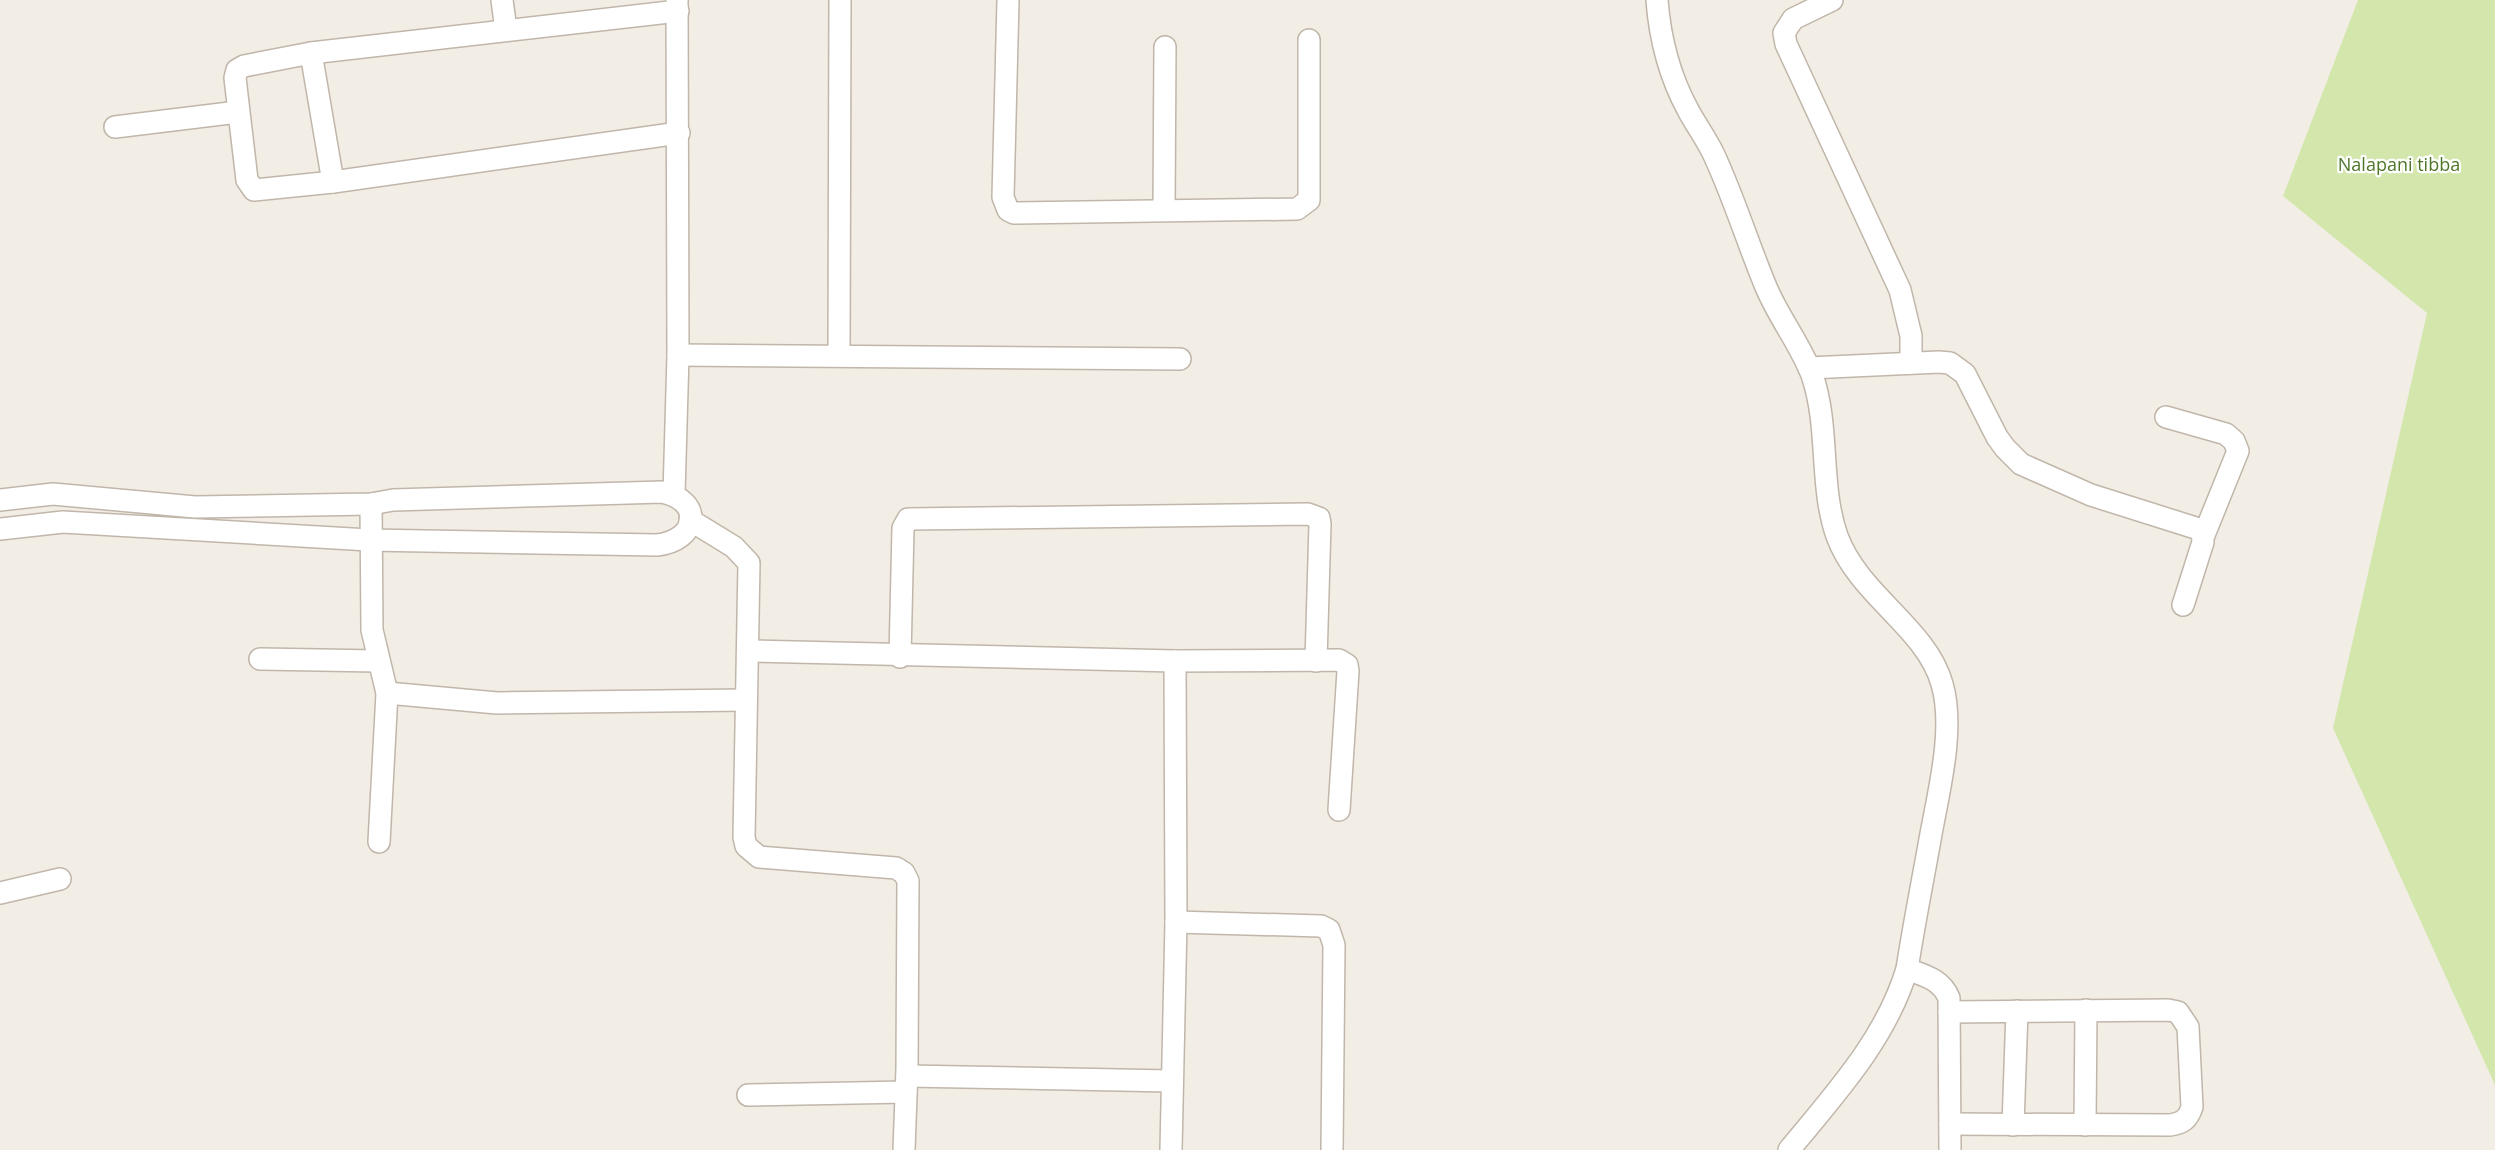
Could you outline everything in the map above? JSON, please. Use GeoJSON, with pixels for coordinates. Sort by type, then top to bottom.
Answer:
{"type":"FeatureCollection","features":[{"type":"Feature","properties":{"kind":"street"},"geometry":{"type":"LineString","coordinates":[[502,0],[506,30]]}},
{"type":"Feature","properties":{"kind":"street"},"geometry":{"type":"LineString","coordinates":[[839,355],[840,0]]}},
{"type":"Feature","properties":{"kind":"street"},"geometry":{"type":"LineString","coordinates":[[1008,0],[1003,197],[1008,210],[1014,213],[1164,209],[1298,209],[1309,200],[1309,40]]}},
{"type":"Feature","properties":{"kind":"street"},"geometry":{"type":"LineString","coordinates":[[1657,0],[1664,52],[1674,83],[1713,153],[1766,288],[1809,368],[1819,401],[1830,505],[1837,536],[1853,567],[1870,592],[1914,635],[1931,658],[1942,683],[1946,703],[1947,726],[1940,782],[1907,969],[1900,992],[1884,1028],[1789,1150]]}},
{"type":"Feature","properties":{"kind":"street"},"geometry":{"type":"LineString","coordinates":[[1832,0],[1793,19],[1787,25],[1784,33],[1786,45],[1900,291],[1911,336],[1911,363]]}},
{"type":"Feature","properties":{"kind":"street"},"geometry":{"type":"LineString","coordinates":[[674,494],[678,355],[679,133],[677,6],[506,30],[311,53],[244,66],[237,70],[235,78],[247,180],[254,190],[333,182],[679,133]]}},
{"type":"Feature","properties":{"kind":"street"},"geometry":{"type":"LineString","coordinates":[[1164,209],[1165,47]]}},
{"type":"Feature","properties":{"kind":"street"},"geometry":{"type":"LineString","coordinates":[[311,53],[333,182]]}},
{"type":"Feature","properties":{"kind":"street"},"geometry":{"type":"LineString","coordinates":[[116,127],[238,112]]}},
{"type":"Feature","properties":{"kind":"street"},"geometry":{"type":"LineString","coordinates":[[678,355],[1179,359]]}},
{"type":"Feature","properties":{"kind":"street"},"geometry":{"type":"LineString","coordinates":[[1809,368],[1911,363],[1950,363],[1958,366],[1965,374],[2005,448],[2021,464],[2091,495],[2193,525],[2202,530],[2204,535]]}},
{"type":"Feature","properties":{"kind":"street"},"geometry":{"type":"LineString","coordinates":[[2166,417],[2226,434],[2234,441],[2238,451],[2204,535],[2182,605]]}},
{"type":"Feature","properties":{"kind":"street"},"geometry":{"type":"LineString","coordinates":[[0,500],[53,494],[195,507],[371,504],[393,500],[662,492],[674,494],[687,503],[690,520],[680,537],[669,544],[657,545],[369,540],[63,522],[0,529]]}},
{"type":"Feature","properties":{"kind":"street"},"geometry":{"type":"LineString","coordinates":[[371,504],[369,540],[372,630],[387,693],[379,842]]}},
{"type":"Feature","properties":{"kind":"street"},"geometry":{"type":"LineString","coordinates":[[900,657],[903,528],[904,522],[913,517],[1308,514],[1319,518],[1320,524],[1316,661]]}},
{"type":"Feature","properties":{"kind":"street"},"geometry":{"type":"LineString","coordinates":[[690,520],[734,547],[749,563],[744,837],[752,854],[759,857],[896,868],[904,873],[908,881],[904,1150]]}},
{"type":"Feature","properties":{"kind":"street"},"geometry":{"type":"LineString","coordinates":[[749,651],[900,657],[1175,661],[1339,660],[1344,662],[1348,671],[1339,810]]}},
{"type":"Feature","properties":{"kind":"street"},"geometry":{"type":"LineString","coordinates":[[260,659],[378,661]]}},
{"type":"Feature","properties":{"kind":"street"},"geometry":{"type":"LineString","coordinates":[[1170,1150],[1176,922],[1175,661]]}},
{"type":"Feature","properties":{"kind":"street"},"geometry":{"type":"LineString","coordinates":[[387,693],[497,703],[746,700]]}},
{"type":"Feature","properties":{"kind":"street"},"geometry":{"type":"LineString","coordinates":[[0,893],[60,879]]}},
{"type":"Feature","properties":{"kind":"street"},"geometry":{"type":"LineString","coordinates":[[1176,922],[1321,926],[1329,930],[1334,945],[1332,1150]]}},
{"type":"Feature","properties":{"kind":"street"},"geometry":{"type":"LineString","coordinates":[[1907,969],[1942,985],[1949,998],[1950,1150]]}},
{"type":"Feature","properties":{"kind":"street"},"geometry":{"type":"LineString","coordinates":[[1949,1012],[2168,1010],[2178,1012],[2185,1018],[2188,1027],[2192,1107],[2188,1118],[2181,1123],[2170,1125],[1950,1124]]}},
{"type":"Feature","properties":{"kind":"street"},"geometry":{"type":"LineString","coordinates":[[2013,1125],[2017,1011]]}},
{"type":"Feature","properties":{"kind":"street"},"geometry":{"type":"LineString","coordinates":[[2085,1125],[2086,1011]]}},
{"type":"Feature","properties":{"kind":"street"},"geometry":{"type":"LineString","coordinates":[[748,1095],[906,1084],[1171,1081]]}},
{"type":"Feature","properties":{"kind":"green space","name":"Nalapani tibba"},"geometry":{"type":"Polygon","coordinates":[[[2358,0],[2495,0],[2495,1085],[2333,728],[2427,313],[2283,196],[2358,0]]]}}]}
